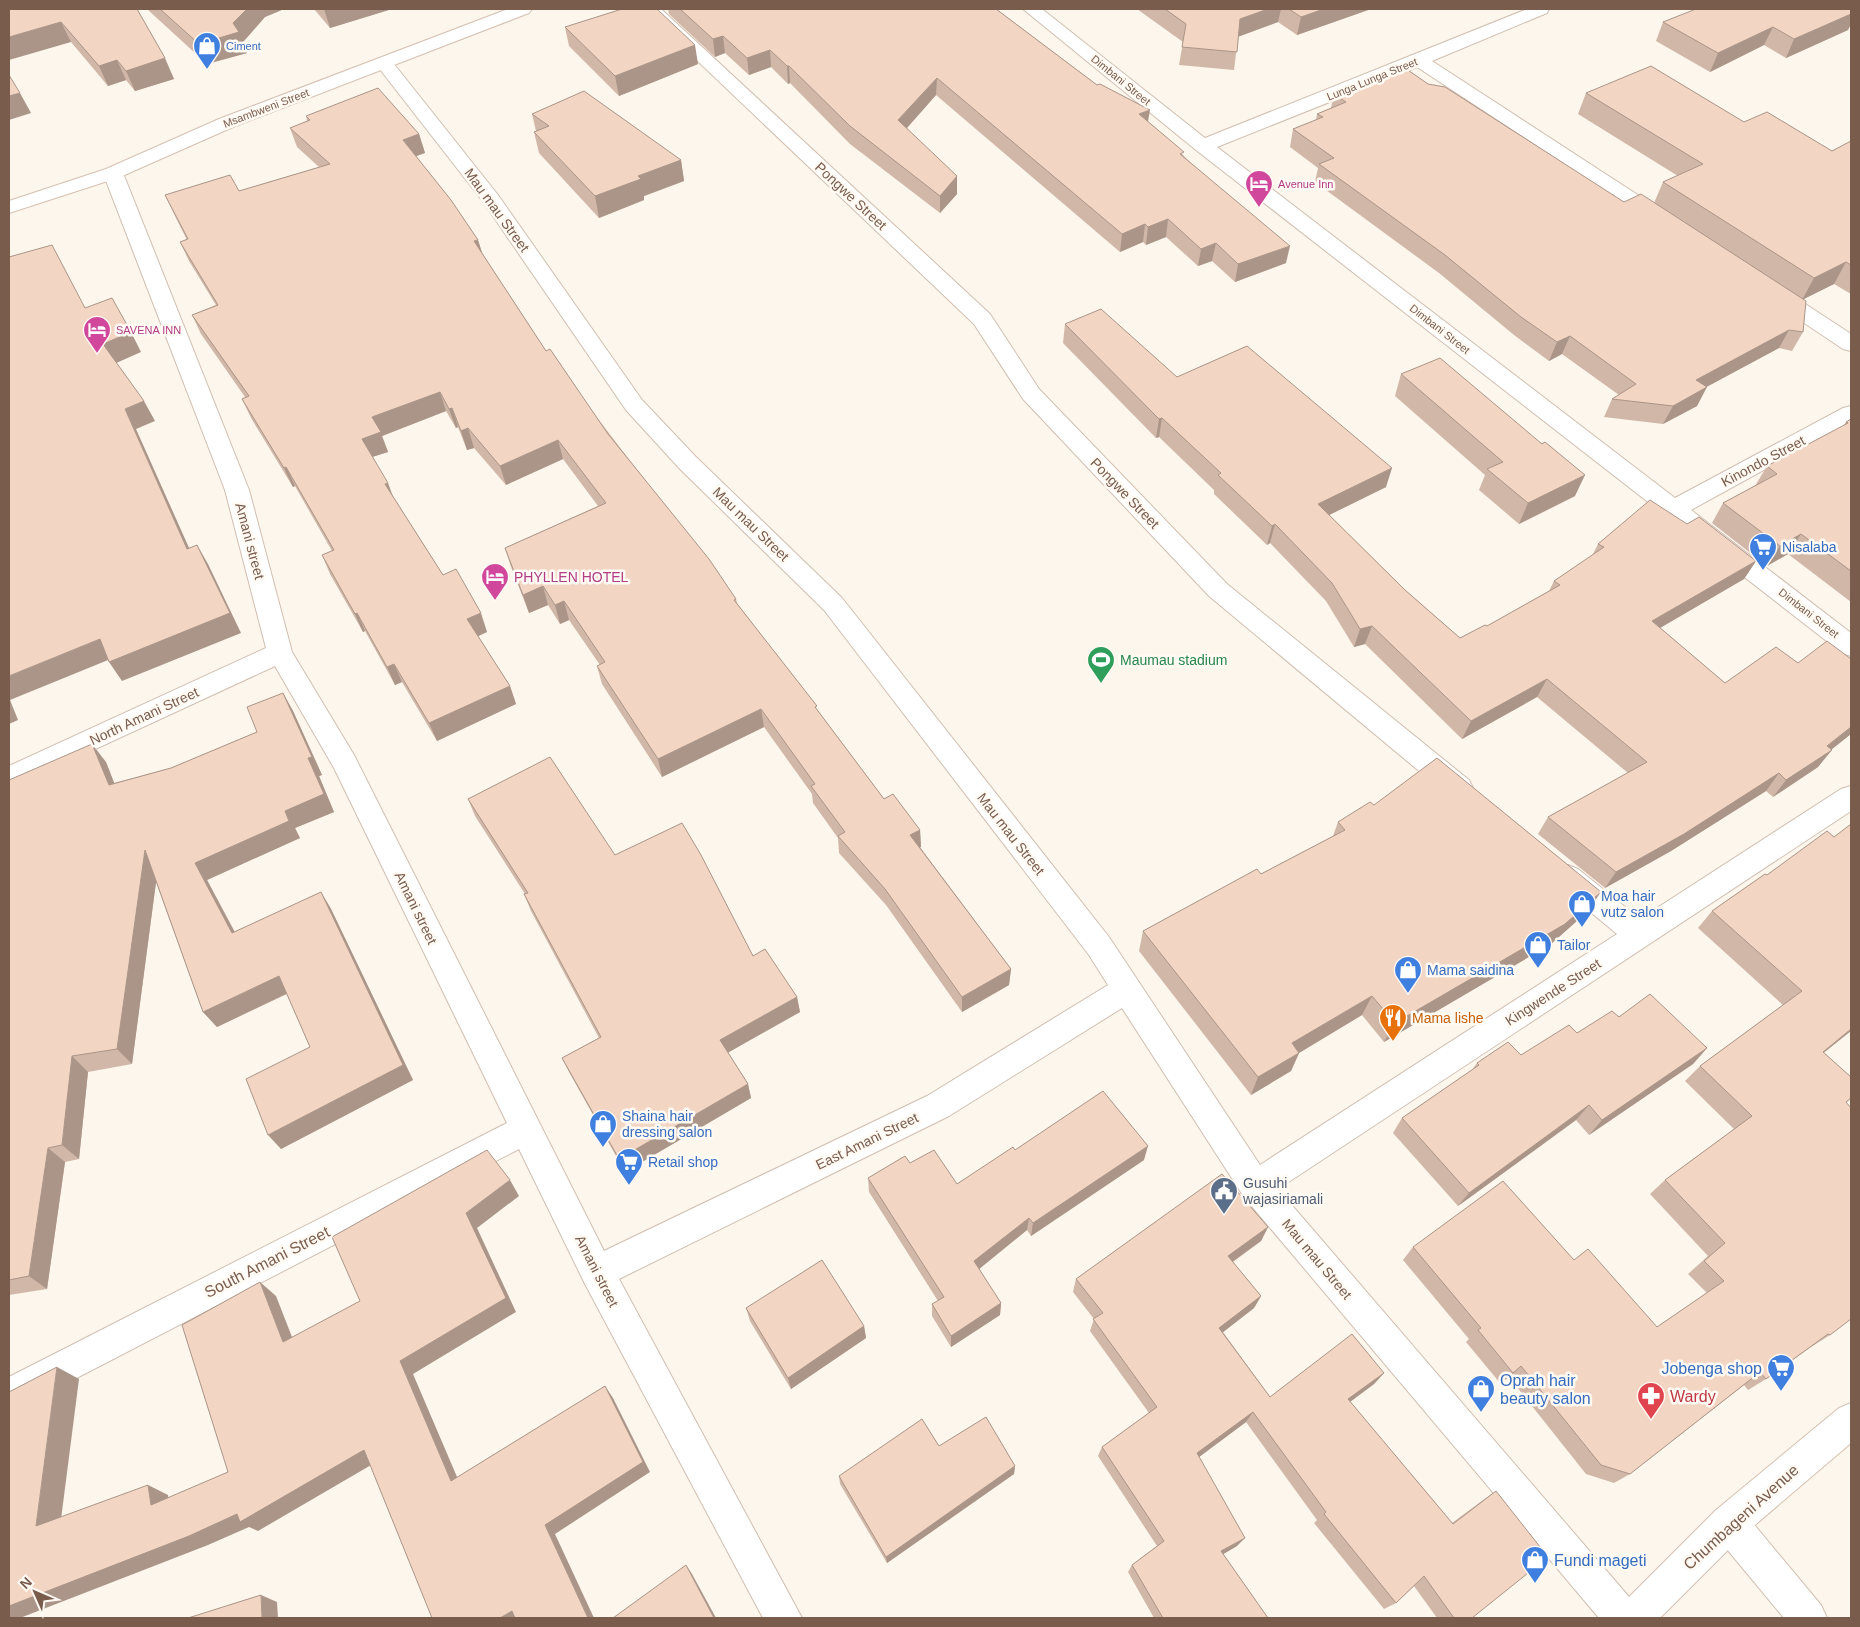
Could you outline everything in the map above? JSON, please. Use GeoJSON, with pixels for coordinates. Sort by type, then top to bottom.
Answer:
{"type":"FeatureCollection","features":[{"type":"Feature","properties":{"kind":"street","name":"Msambweni Street"},"geometry":{"type":"LineString","coordinates":[[9,207],[113,173],[226,123],[523,9]]}},
{"type":"Feature","properties":{"kind":"street","name":"Pongwe Street"},"geometry":{"type":"LineString","coordinates":[[651,9],[982,319],[1031,394],[1218,590],[1478,804]]}},
{"type":"Feature","properties":{"kind":"street","name":"Dimbani Street"},"geometry":{"type":"LineString","coordinates":[[1032,9],[1203,146],[1851,646]]}},
{"type":"Feature","properties":{"kind":"street","name":"Lunga Lunga Street"},"geometry":{"type":"LineString","coordinates":[[1203,146],[1541,9]]}},
{"type":"Feature","properties":{"kind":"street"},"geometry":{"type":"LineString","coordinates":[[1419,60],[1677,230]]}},
{"type":"Feature","properties":{"kind":"street","name":"Mau mau Street"},"geometry":{"type":"LineString","coordinates":[[384,63],[491,199],[634,405],[688,463],[833,604],[1099,946],[1255,1186],[1624,1618]]}},
{"type":"Feature","properties":{"kind":"street","name":"Amani street"},"geometry":{"type":"LineString","coordinates":[[113,173],[237,490],[280,653],[344,763],[596,1272],[783,1618]]}},
{"type":"Feature","properties":{"kind":"street"},"geometry":{"type":"LineString","coordinates":[[1760,284],[1851,344]]}},
{"type":"Feature","properties":{"kind":"street","name":"Kinondo Street"},"geometry":{"type":"LineString","coordinates":[[1674,509],[1851,413]]}},
{"type":"Feature","properties":{"kind":"street","name":"North Amani Street"},"geometry":{"type":"LineString","coordinates":[[9,778],[280,653]]}},
{"type":"Feature","properties":{"kind":"street","name":"Kingwende Street"},"geometry":{"type":"LineString","coordinates":[[1255,1186],[1851,797]]}},
{"type":"Feature","properties":{"kind":"street"},"geometry":{"type":"LineString","coordinates":[[1555,866],[1639,935]]}},
{"type":"Feature","properties":{"kind":"street","name":"East Amani Street"},"geometry":{"type":"LineString","coordinates":[[596,1272],[938,1106],[1128,990]]}},
{"type":"Feature","properties":{"kind":"street","name":"South Amani Street"},"geometry":{"type":"LineString","coordinates":[[9,1396],[526,1129]]}},
{"type":"Feature","properties":{"kind":"street","name":"Chumbageni Avenue"},"geometry":{"type":"LineString","coordinates":[[1634,1618],[1729,1523],[1851,1420]]}},
{"type":"Feature","properties":{"kind":"street"},"geometry":{"type":"LineString","coordinates":[[1729,1523],[1808,1618]]}},
{"type":"Feature","properties":{"kind":"building"},"geometry":{"type":"Polygon","coordinates":[[[9,9],[137,9],[165,58],[126,71],[117,60],[99,66],[61,22],[9,37],[9,9]]]}},
{"type":"Feature","properties":{"kind":"building"},"geometry":{"type":"Polygon","coordinates":[[[160,9],[247,9],[233,23],[239,32],[199,44],[160,9]]]}},
{"type":"Feature","properties":{"kind":"building"},"geometry":{"type":"Polygon","coordinates":[[[622,9],[657,9],[695,45],[615,76],[565,27],[622,9]]]}},
{"type":"Feature","properties":{"kind":"building"},"geometry":{"type":"Polygon","coordinates":[[[680,9],[996,9],[1097,85],[1100,84],[1150,110],[1139,114],[1184,152],[1180,154],[1290,246],[1238,264],[1216,243],[1201,249],[1168,219],[1148,227],[1145,224],[1122,234],[937,78],[898,120],[957,176],[940,196],[850,126],[770,50],[747,58],[723,36],[713,39],[680,9]]]}},
{"type":"Feature","properties":{"kind":"building"},"geometry":{"type":"Polygon","coordinates":[[[1165,9],[1268,9],[1240,19],[1237,52],[1182,47],[1186,24],[1165,9]]]}},
{"type":"Feature","properties":{"kind":"building"},"geometry":{"type":"Polygon","coordinates":[[[1289,9],[1324,9],[1301,17],[1289,9]]]}},
{"type":"Feature","properties":{"kind":"building"},"geometry":{"type":"Polygon","coordinates":[[[1696,9],[1851,9],[1851,14],[1794,39],[1773,27],[1718,53],[1663,22],[1696,9]]]}},
{"type":"Feature","properties":{"kind":"building"},"geometry":{"type":"Polygon","coordinates":[[[1651,66],[1744,122],[1767,112],[1832,151],[1851,141],[1851,265],[1846,262],[1814,278],[1663,182],[1703,164],[1586,93],[1651,66]]]}},
{"type":"Feature","properties":{"kind":"building"},"geometry":{"type":"Polygon","coordinates":[[[1405,68],[1428,84],[1445,87],[1624,202],[1641,194],[1806,301],[1803,332],[1789,330],[1696,380],[1707,387],[1673,406],[1612,399],[1636,384],[1570,336],[1557,342],[1521,317],[1445,255],[1319,164],[1334,158],[1293,129],[1323,117],[1317,114],[1346,102],[1334,94],[1405,68]]]}},
{"type":"Feature","properties":{"kind":"building"},"geometry":{"type":"Polygon","coordinates":[[[9,75],[20,93],[9,96],[9,75]]]}},
{"type":"Feature","properties":{"kind":"building"},"geometry":{"type":"Polygon","coordinates":[[[378,88],[419,134],[403,140],[451,200],[478,240],[474,241],[546,351],[550,349],[608,434],[709,559],[736,599],[734,600],[817,706],[815,707],[884,799],[893,794],[920,830],[910,835],[1011,969],[962,997],[885,889],[838,836],[845,832],[811,786],[815,784],[761,709],[658,759],[597,666],[605,662],[564,601],[555,605],[543,586],[523,595],[505,548],[606,503],[558,440],[500,466],[468,428],[461,431],[452,408],[449,409],[440,392],[372,417],[381,432],[362,439],[388,483],[385,484],[443,575],[456,569],[481,613],[467,619],[510,686],[429,723],[394,664],[387,667],[322,555],[334,550],[286,467],[284,468],[242,399],[249,396],[192,315],[218,305],[180,242],[188,239],[165,195],[230,175],[239,191],[330,164],[290,128],[310,120],[306,116],[378,88]]]}},
{"type":"Feature","properties":{"kind":"building"},"geometry":{"type":"Polygon","coordinates":[[[584,91],[681,160],[638,176],[641,179],[595,196],[534,132],[549,126],[532,114],[584,91]]]}},
{"type":"Feature","properties":{"kind":"building"},"geometry":{"type":"Polygon","coordinates":[[[52,245],[85,308],[112,298],[131,332],[103,344],[144,401],[125,409],[187,549],[197,545],[230,613],[109,662],[100,639],[9,676],[9,257],[52,245]]]}},
{"type":"Feature","properties":{"kind":"building"},"geometry":{"type":"Polygon","coordinates":[[[1101,309],[1177,377],[1247,346],[1392,468],[1318,504],[1405,590],[1460,638],[1485,625],[1487,626],[1560,585],[1554,581],[1604,547],[1598,544],[1650,500],[1687,524],[1699,517],[1756,561],[1652,621],[1725,683],[1776,647],[1798,663],[1827,641],[1851,659],[1851,727],[1827,746],[1832,750],[1786,780],[1779,773],[1684,834],[1616,872],[1548,817],[1647,762],[1547,679],[1471,721],[1372,626],[1360,629],[1332,583],[1275,524],[1272,526],[1218,475],[1221,473],[1162,418],[1159,419],[1065,324],[1101,309]]]}},
{"type":"Feature","properties":{"kind":"building"},"geometry":{"type":"Polygon","coordinates":[[[1440,358],[1542,444],[1545,442],[1585,475],[1528,503],[1487,469],[1503,462],[1401,374],[1440,358]]]}},
{"type":"Feature","properties":{"kind":"building"},"geometry":{"type":"Polygon","coordinates":[[[1851,419],[1851,571],[1801,534],[1780,546],[1723,503],[1777,474],[1767,466],[1848,423],[1846,422],[1851,419]]]}},
{"type":"Feature","properties":{"kind":"building"},"geometry":{"type":"Polygon","coordinates":[[[283,693],[312,757],[308,758],[324,794],[285,811],[289,821],[195,863],[232,933],[321,892],[403,1065],[268,1135],[246,1079],[310,1047],[279,976],[203,1012],[145,850],[117,1049],[72,1056],[62,1145],[48,1148],[29,1276],[9,1280],[9,780],[92,744],[109,785],[171,768],[257,732],[247,707],[283,693]]]}},
{"type":"Feature","properties":{"kind":"building"},"geometry":{"type":"Polygon","coordinates":[[[550,757],[615,855],[682,823],[701,855],[753,956],[765,949],[797,997],[720,1040],[748,1084],[619,1159],[562,1058],[601,1037],[524,894],[528,893],[468,799],[550,757]]]}},
{"type":"Feature","properties":{"kind":"building"},"geometry":{"type":"Polygon","coordinates":[[[1437,758],[1601,892],[1565,924],[1395,1023],[1372,996],[1292,1043],[1299,1053],[1258,1077],[1143,931],[1257,869],[1261,874],[1345,830],[1338,822],[1370,802],[1374,805],[1437,758]]]}},
{"type":"Feature","properties":{"kind":"building"},"geometry":{"type":"Polygon","coordinates":[[[1851,824],[1851,1029],[1823,1052],[1851,1077],[1851,1098],[1846,1102],[1851,1108],[1851,1319],[1766,1379],[1760,1372],[1630,1474],[1601,1465],[1521,1366],[1513,1373],[1478,1330],[1481,1328],[1413,1247],[1503,1181],[1574,1260],[1588,1249],[1657,1327],[1724,1281],[1704,1261],[1725,1243],[1665,1180],[1752,1116],[1700,1066],[1802,991],[1712,911],[1765,874],[1767,875],[1827,831],[1834,837],[1851,824]]]}},
{"type":"Feature","properties":{"kind":"building"},"geometry":{"type":"Polygon","coordinates":[[[1650,994],[1707,1048],[1602,1120],[1589,1105],[1469,1193],[1402,1118],[1479,1065],[1477,1063],[1508,1042],[1521,1055],[1569,1025],[1577,1033],[1612,1011],[1619,1017],[1650,994]]]}},
{"type":"Feature","properties":{"kind":"building"},"geometry":{"type":"Polygon","coordinates":[[[1103,1091],[1148,1146],[1033,1223],[1029,1218],[974,1261],[1001,1303],[951,1336],[932,1304],[944,1297],[868,1178],[905,1156],[910,1163],[934,1150],[957,1184],[1013,1147],[1015,1150],[1103,1091]]]}},
{"type":"Feature","properties":{"kind":"building"},"geometry":{"type":"Polygon","coordinates":[[[487,1150],[510,1180],[466,1213],[506,1298],[400,1361],[451,1481],[605,1386],[643,1462],[545,1525],[588,1618],[515,1618],[512,1611],[500,1618],[432,1618],[364,1450],[240,1522],[237,1514],[189,1536],[9,1606],[9,1392],[57,1367],[36,1526],[148,1485],[151,1505],[228,1472],[182,1325],[260,1282],[283,1342],[360,1301],[332,1237],[487,1150]]]}},
{"type":"Feature","properties":{"kind":"building"},"geometry":{"type":"Polygon","coordinates":[[[1222,1174],[1268,1227],[1228,1256],[1261,1296],[1219,1328],[1270,1397],[1352,1334],[1384,1373],[1348,1399],[1453,1524],[1496,1491],[1548,1557],[1472,1618],[1454,1618],[1424,1576],[1396,1603],[1324,1514],[1326,1512],[1253,1412],[1197,1453],[1245,1538],[1221,1551],[1268,1618],[1163,1618],[1132,1565],[1164,1541],[1102,1447],[1157,1407],[1093,1319],[1103,1313],[1076,1279],[1222,1174]]]}},
{"type":"Feature","properties":{"kind":"building"},"geometry":{"type":"Polygon","coordinates":[[[822,1260],[864,1326],[788,1378],[746,1308],[822,1260]]]}},
{"type":"Feature","properties":{"kind":"building"},"geometry":{"type":"Polygon","coordinates":[[[986,1417],[1015,1466],[886,1557],[839,1476],[922,1419],[939,1446],[986,1417]]]}},
{"type":"Feature","properties":{"kind":"building"},"geometry":{"type":"Polygon","coordinates":[[[686,1565],[714,1618],[613,1618],[686,1565]]]}},
{"type":"Feature","properties":{"kind":"building"},"geometry":{"type":"Polygon","coordinates":[[[261,1595],[262,1618],[188,1618],[261,1595]]]}},
{"type":"Feature","properties":{"kind":"place","name":"Ciment"},"geometry":{"type":"Point","coordinates":[207,70]}},
{"type":"Feature","properties":{"kind":"place","name":"Avenue Inn"},"geometry":{"type":"Point","coordinates":[1259,208]}},
{"type":"Feature","properties":{"kind":"place","name":"SAVENA INN"},"geometry":{"type":"Point","coordinates":[97,354]}},
{"type":"Feature","properties":{"kind":"place","name":"Nisalaba"},"geometry":{"type":"Point","coordinates":[1763,571]}},
{"type":"Feature","properties":{"kind":"place","name":"PHYLLEN HOTEL"},"geometry":{"type":"Point","coordinates":[495,601]}},
{"type":"Feature","properties":{"kind":"place","name":"Maumau stadium"},"geometry":{"type":"Point","coordinates":[1101,684]}},
{"type":"Feature","properties":{"kind":"place","name":"Moa hair vutz salon"},"geometry":{"type":"Point","coordinates":[1582,928]}},
{"type":"Feature","properties":{"kind":"place","name":"Tailor"},"geometry":{"type":"Point","coordinates":[1538,969]}},
{"type":"Feature","properties":{"kind":"place","name":"Mama saidina"},"geometry":{"type":"Point","coordinates":[1408,994]}},
{"type":"Feature","properties":{"kind":"place","name":"Mama lishe"},"geometry":{"type":"Point","coordinates":[1393,1042]}},
{"type":"Feature","properties":{"kind":"place","name":"Shaina hair dressing salon"},"geometry":{"type":"Point","coordinates":[603,1148]}},
{"type":"Feature","properties":{"kind":"place","name":"Retail shop"},"geometry":{"type":"Point","coordinates":[629,1186]}},
{"type":"Feature","properties":{"kind":"place","name":"Gusuhi wajasiriamali"},"geometry":{"type":"Point","coordinates":[1224,1215]}},
{"type":"Feature","properties":{"kind":"place","name":"Jobenga shop"},"geometry":{"type":"Point","coordinates":[1781,1392]}},
{"type":"Feature","properties":{"kind":"place","name":"Oprah hair beauty salon"},"geometry":{"type":"Point","coordinates":[1481,1413]}},
{"type":"Feature","properties":{"kind":"place","name":"Wardy"},"geometry":{"type":"Point","coordinates":[1651,1420]}},
{"type":"Feature","properties":{"kind":"place","name":"Fundi mageti"},"geometry":{"type":"Point","coordinates":[1535,1584]}}]}
